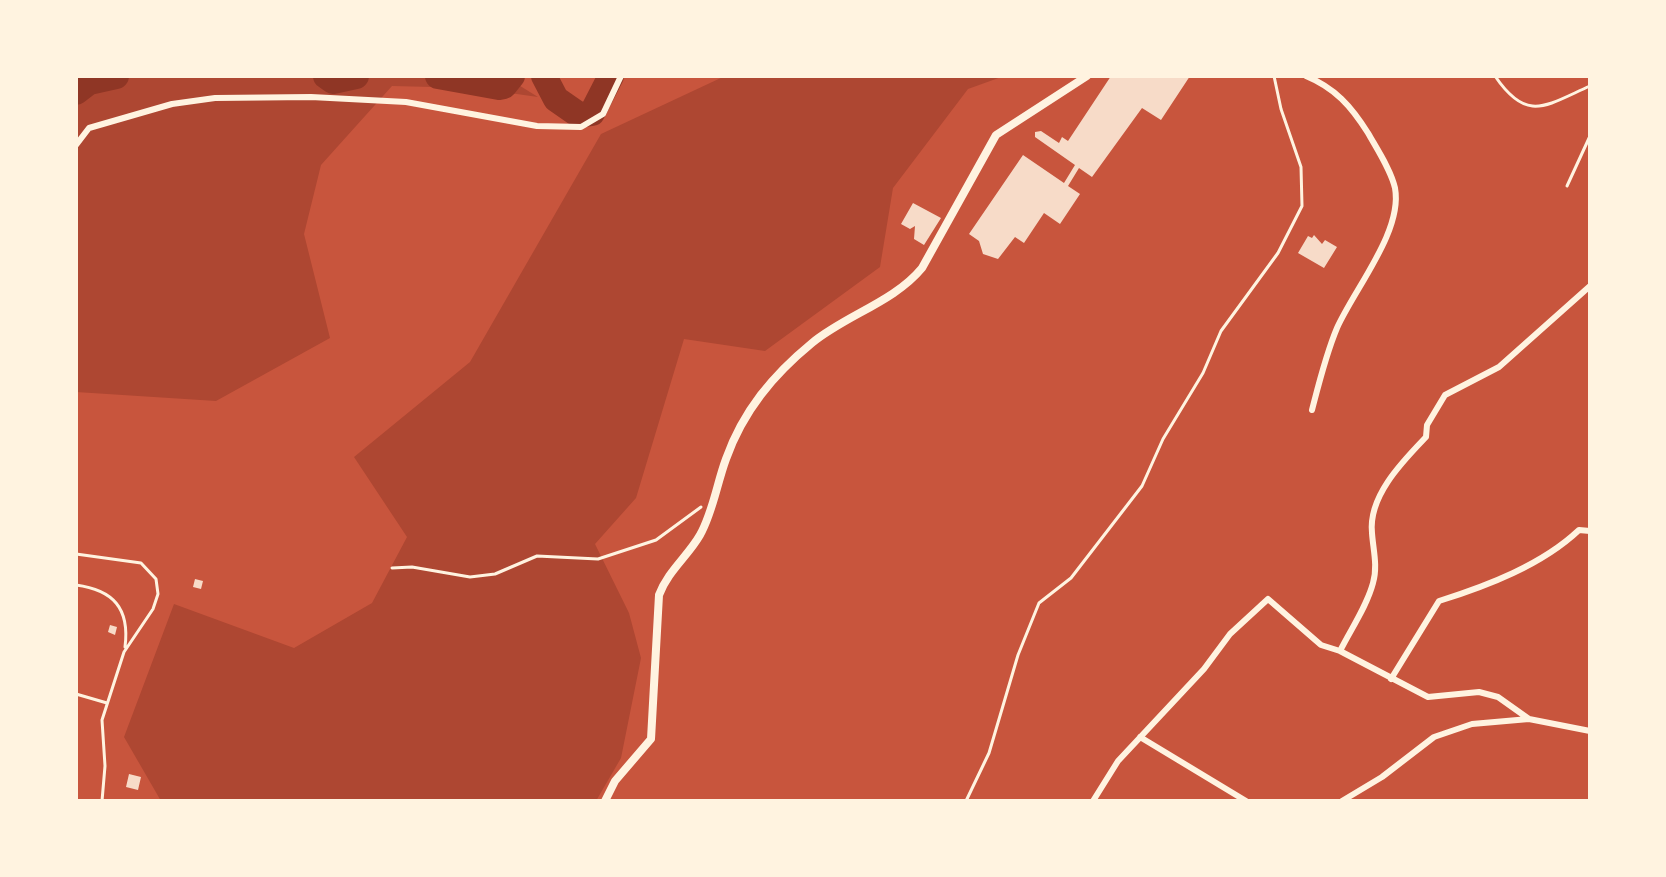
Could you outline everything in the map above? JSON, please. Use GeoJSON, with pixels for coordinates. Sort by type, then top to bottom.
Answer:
{"type":"FeatureCollection","features":[{"type":"Feature","properties":{"kind":"street"},"geometry":{"type":"LineString","coordinates":[[76,145],[89,128],[172,104],[215,98],[311,97],[406,102],[537,126],[581,127],[603,114],[621,76]]}},
{"type":"Feature","properties":{"kind":"street"},"geometry":{"type":"LineString","coordinates":[[605,801],[615,781],[651,739],[659,595],[664,581],[702,533],[732,445],[761,392],[814,341],[852,315],[909,284],[922,268],[996,135],[1087,76]]}},
{"type":"Feature","properties":{"kind":"street"},"geometry":{"type":"LineString","coordinates":[[1306,76],[1339,94],[1357,116],[1395,187],[1396,206],[1384,247],[1366,270],[1337,328],[1312,410]]}},
{"type":"Feature","properties":{"kind":"street"},"geometry":{"type":"LineString","coordinates":[[1340,651],[1374,582],[1375,550],[1371,530],[1375,503],[1406,458],[1426,437],[1427,425],[1436,407],[1445,395],[1499,367],[1590,286]]}},
{"type":"Feature","properties":{"kind":"street"},"geometry":{"type":"LineString","coordinates":[[1391,679],[1439,601],[1479,588],[1562,546],[1579,530],[1590,531]]}},
{"type":"Feature","properties":{"kind":"street"},"geometry":{"type":"LineString","coordinates":[[1093,801],[1118,761],[1204,669],[1230,634],[1268,599],[1321,645],[1340,651],[1428,697],[1479,692],[1498,697],[1529,719]]}},
{"type":"Feature","properties":{"kind":"street"},"geometry":{"type":"LineString","coordinates":[[1342,801],[1382,777],[1434,737],[1472,724],[1529,719],[1590,731]]}},
{"type":"Feature","properties":{"kind":"street"},"geometry":{"type":"LineString","coordinates":[[1140,737],[1246,801]]}},
{"type":"Feature","properties":{"kind":"lane"},"geometry":{"type":"LineString","coordinates":[[76,554],[141,563],[156,579],[158,594],[153,609],[124,652],[102,720],[105,766],[102,801]]}},
{"type":"Feature","properties":{"kind":"lane"},"geometry":{"type":"LineString","coordinates":[[76,585],[102,590],[112,597],[124,621],[124,652]]}},
{"type":"Feature","properties":{"kind":"lane"},"geometry":{"type":"LineString","coordinates":[[76,694],[107,703]]}},
{"type":"Feature","properties":{"kind":"path"},"geometry":{"type":"LineString","coordinates":[[966,801],[1001,720],[1018,655],[1039,603],[1071,578],[1142,486],[1163,439],[1203,373],[1221,331],[1278,253],[1302,206],[1301,167],[1281,109],[1274,76]]}},
{"type":"Feature","properties":{"kind":"path"},"geometry":{"type":"LineString","coordinates":[[1495,76],[1511,99],[1521,105],[1542,106],[1590,86]]}},
{"type":"Feature","properties":{"kind":"path"},"geometry":{"type":"LineString","coordinates":[[1567,186],[1590,136]]}},
{"type":"Feature","properties":{"kind":"path"},"geometry":{"type":"LineString","coordinates":[[392,568],[412,567],[470,577],[495,574],[537,556],[598,559],[656,540],[695,509],[711,503]]}},
{"type":"Feature","properties":{"kind":"shaded area"},"geometry":{"type":"Polygon","coordinates":[[[76,76],[504,76],[538,97],[474,88],[392,86],[321,165],[304,234],[330,338],[216,401],[76,392],[76,76]]]}},
{"type":"Feature","properties":{"kind":"shaded area"},"geometry":{"type":"Polygon","coordinates":[[[725,76],[1004,76],[968,89],[893,188],[880,267],[765,351],[684,339],[636,498],[595,544],[629,613],[641,658],[621,758],[596,801],[161,801],[124,737],[174,604],[294,648],[372,603],[407,537],[354,457],[470,362],[601,134],[725,76]]]}},
{"type":"Feature","properties":{"kind":"building"},"geometry":{"type":"Polygon","coordinates":[[[1111,76],[1190,76],[1161,120],[1142,108],[1092,177],[1079,168],[1068,186],[1080,194],[1060,224],[1044,213],[1024,243],[1015,237],[998,259],[983,254],[979,241],[969,234],[1023,155],[1064,183],[1075,165],[1035,137],[1035,132],[1041,131],[1059,143],[1062,137],[1068,141],[1111,76]]]}},
{"type":"Feature","properties":{"kind":"building"},"geometry":{"type":"Polygon","coordinates":[[[913,203],[941,218],[924,245],[914,239],[915,226],[910,229],[901,224],[913,203]]]}},
{"type":"Feature","properties":{"kind":"building"},"geometry":{"type":"Polygon","coordinates":[[[1314,235],[1322,244],[1325,240],[1337,247],[1324,268],[1298,253],[1308,236],[1312,238],[1314,235]]]}},
{"type":"Feature","properties":{"kind":"building"},"geometry":{"type":"Polygon","coordinates":[[[195,579],[203,581],[201,589],[193,587],[195,579]]]}},
{"type":"Feature","properties":{"kind":"building"},"geometry":{"type":"Polygon","coordinates":[[[110,625],[117,627],[115,635],[108,632],[110,625]]]}},
{"type":"Feature","properties":{"kind":"building"},"geometry":{"type":"Polygon","coordinates":[[[129,774],[141,777],[138,790],[126,787],[129,774]]]}},
{"type":"Feature","properties":{"kind":"waterway"},"geometry":{"type":"LineString","coordinates":[[76,92],[89,82],[116,76]]}},
{"type":"Feature","properties":{"kind":"waterway"},"geometry":{"type":"LineString","coordinates":[[326,76],[333,81],[356,76]]}},
{"type":"Feature","properties":{"kind":"waterway"},"geometry":{"type":"LineString","coordinates":[[438,76],[499,87],[504,86],[512,76]]}},
{"type":"Feature","properties":{"kind":"waterway"},"geometry":{"type":"LineString","coordinates":[[544,76],[556,99],[579,115],[592,113],[611,76]]}}]}
